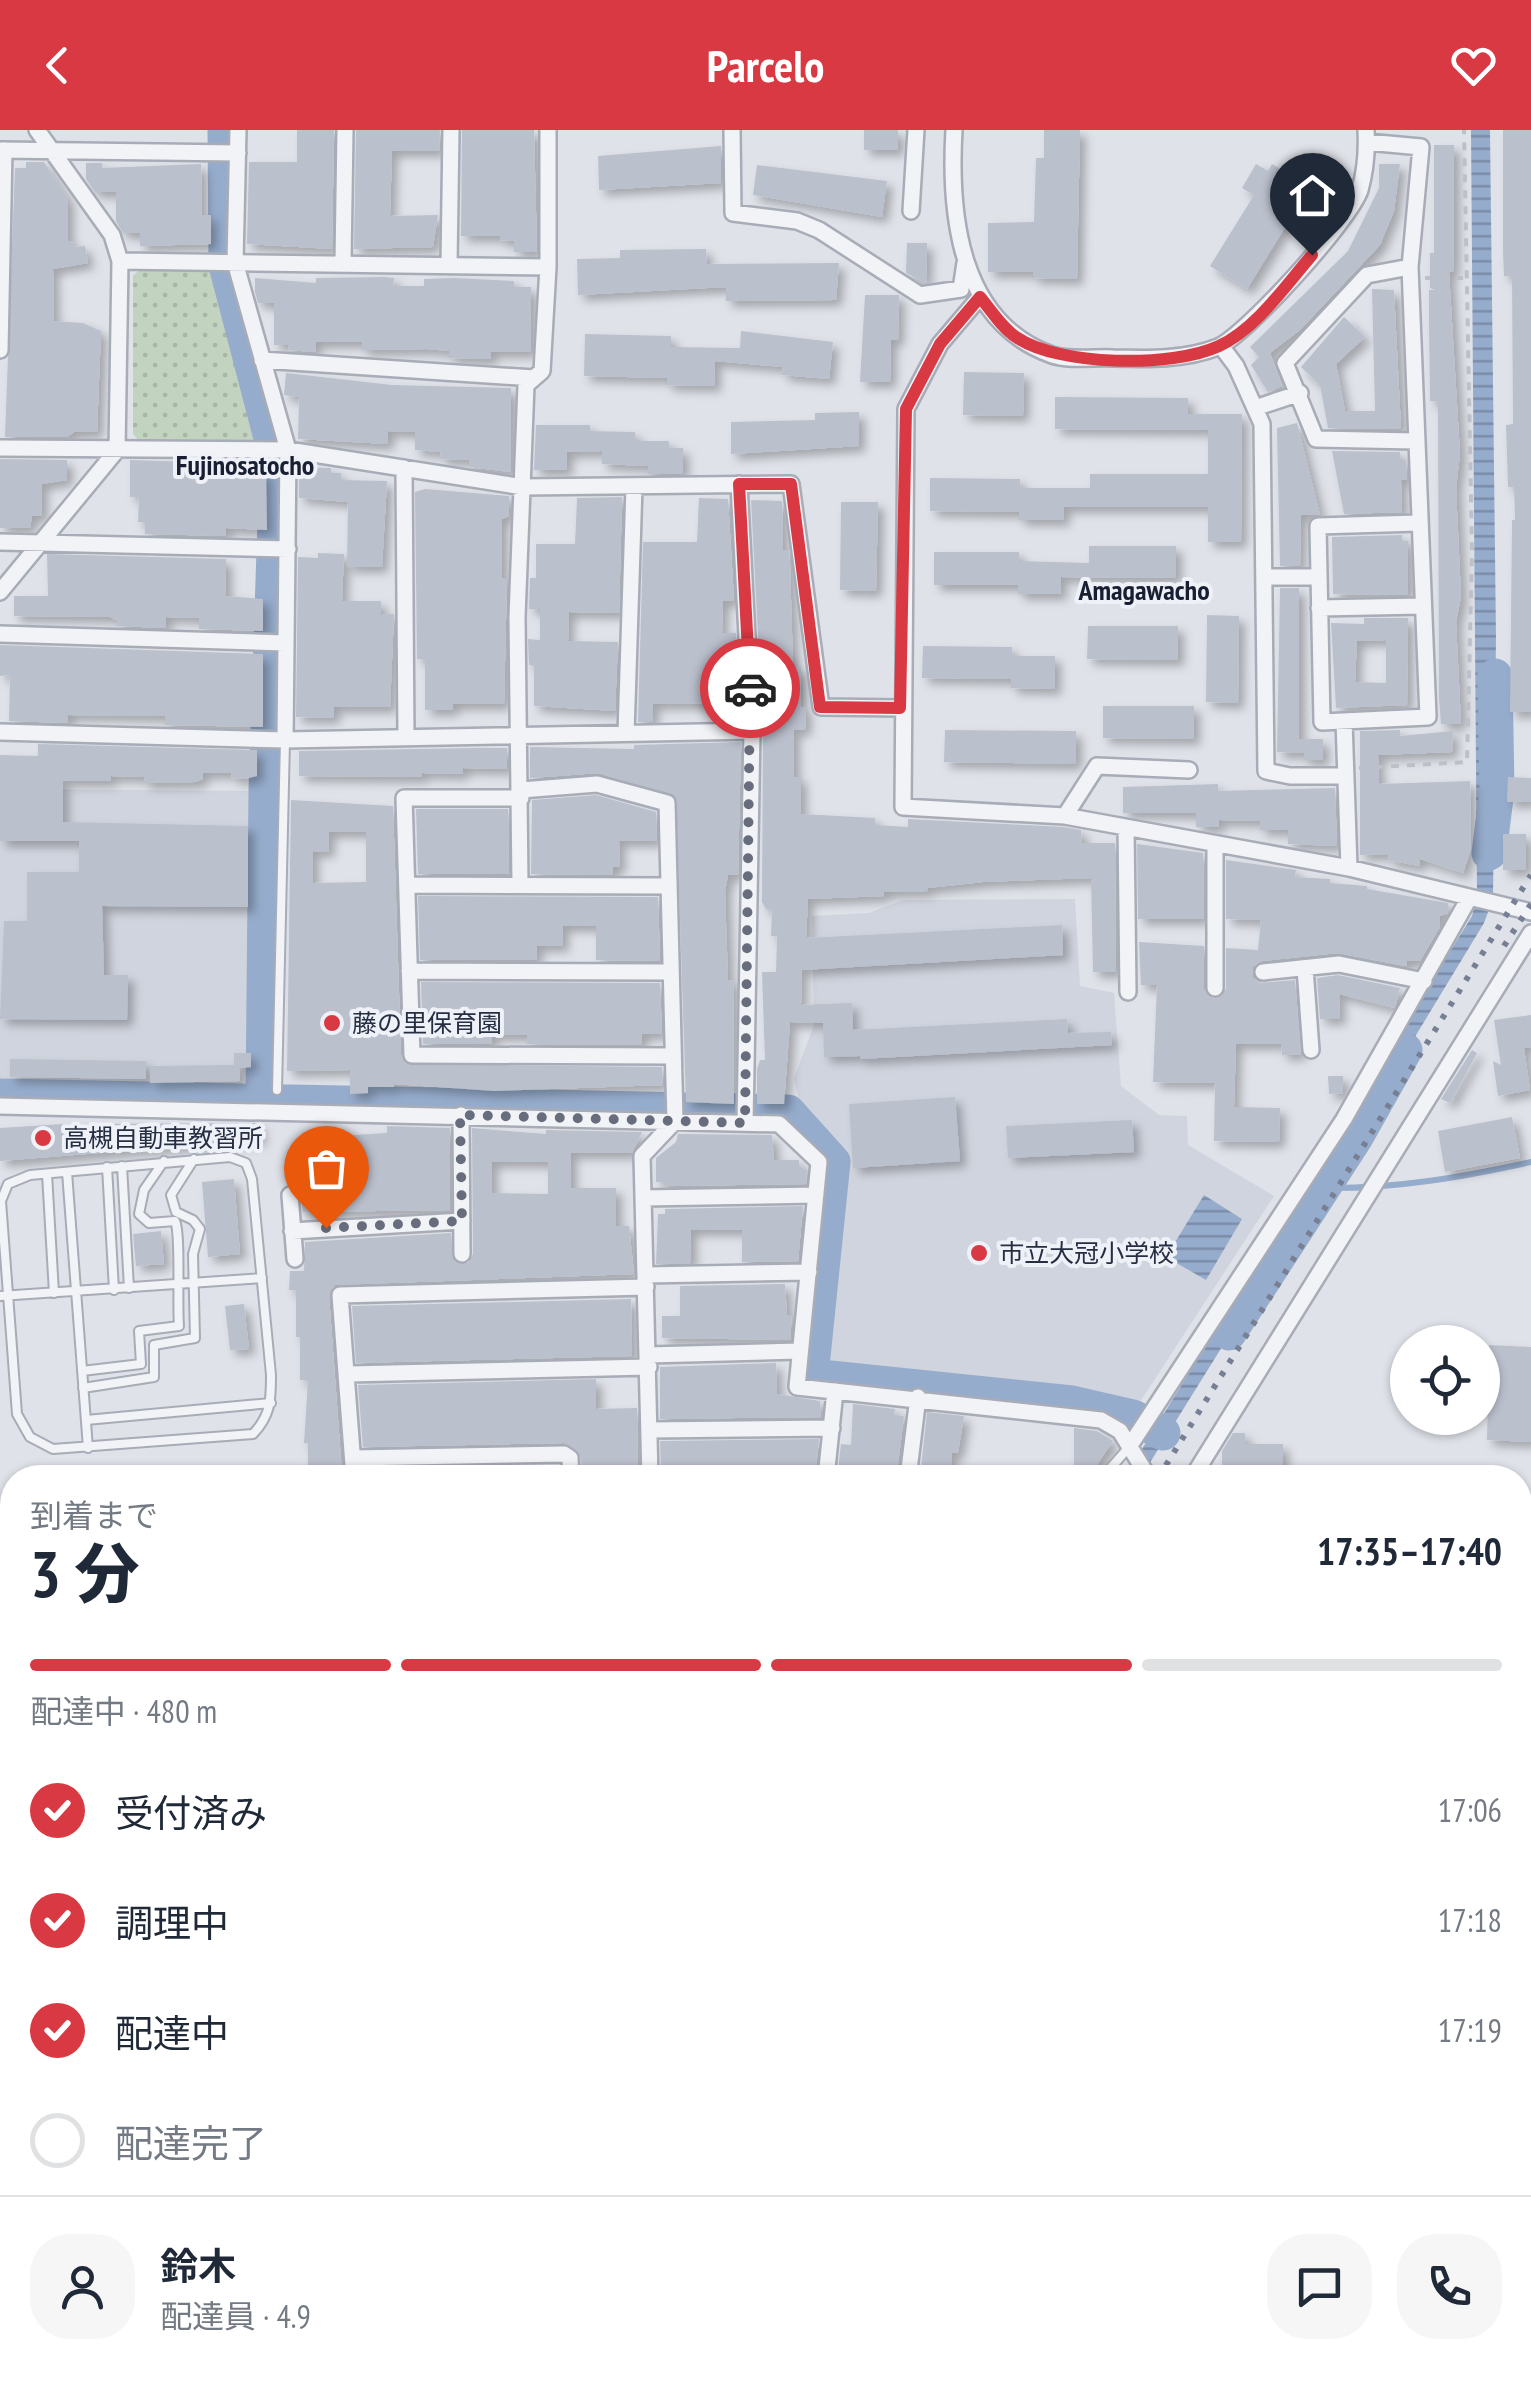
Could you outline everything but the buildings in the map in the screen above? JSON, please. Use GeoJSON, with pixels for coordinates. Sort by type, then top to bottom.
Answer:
{"type":"FeatureCollection","features":[{"type":"Feature","properties":{"kind":"street"},"geometry":{"type":"LineString","coordinates":[[0,592],[117,450],[120,261],[112,234],[37,130]]}},
{"type":"Feature","properties":{"kind":"street"},"geometry":{"type":"LineString","coordinates":[[238,130],[229,153],[228,262],[262,360],[279,450],[275,740]]}},
{"type":"Feature","properties":{"kind":"street"},"geometry":{"type":"LineString","coordinates":[[343,262],[345,130]]}},
{"type":"Feature","properties":{"kind":"street"},"geometry":{"type":"LineString","coordinates":[[449,264],[451,130]]}},
{"type":"Feature","properties":{"kind":"street"},"geometry":{"type":"LineString","coordinates":[[520,884],[521,794],[516,734],[526,386],[542,372],[548,267],[548,130]]}},
{"type":"Feature","properties":{"kind":"street"},"geometry":{"type":"LineString","coordinates":[[732,130],[733,213],[797,221],[820,230],[920,295],[961,289],[965,262]]}},
{"type":"Feature","properties":{"kind":"street"},"geometry":{"type":"LineString","coordinates":[[911,211],[916,130]]}},
{"type":"Feature","properties":{"kind":"street"},"geometry":{"type":"LineString","coordinates":[[954,130],[951,181],[965,262],[980,297],[1014,336],[1056,356],[1148,359],[1186,356],[1221,346],[1264,310],[1359,193],[1367,136],[1421,148],[1410,273],[1428,717],[1322,722],[1318,526],[1418,523]]}},
{"type":"Feature","properties":{"kind":"street"},"geometry":{"type":"LineString","coordinates":[[0,350],[2,150],[229,153]]}},
{"type":"Feature","properties":{"kind":"street"},"geometry":{"type":"LineString","coordinates":[[120,261],[548,267]]}},
{"type":"Feature","properties":{"kind":"street"},"geometry":{"type":"LineString","coordinates":[[1410,273],[1368,275],[1285,363],[1316,439],[1415,441]]}},
{"type":"Feature","properties":{"kind":"street"},"geometry":{"type":"LineString","coordinates":[[980,297],[940,344],[906,409],[902,807],[1065,816],[1349,868],[1468,900],[1531,912]]}},
{"type":"Feature","properties":{"kind":"street"},"geometry":{"type":"LineString","coordinates":[[1221,346],[1262,424],[1266,771],[1290,776],[1345,772]]}},
{"type":"Feature","properties":{"kind":"street"},"geometry":{"type":"LineString","coordinates":[[262,360],[534,378]]}},
{"type":"Feature","properties":{"kind":"street"},"geometry":{"type":"LineString","coordinates":[[1255,408],[1300,393]]}},
{"type":"Feature","properties":{"kind":"street"},"geometry":{"type":"LineString","coordinates":[[0,448],[279,450],[523,487],[791,484],[820,707],[900,708]]}},
{"type":"Feature","properties":{"kind":"street"},"geometry":{"type":"LineString","coordinates":[[404,468],[406,737]]}},
{"type":"Feature","properties":{"kind":"street"},"geometry":{"type":"LineString","coordinates":[[739,484],[752,731],[745,1115]]}},
{"type":"Feature","properties":{"kind":"street"},"geometry":{"type":"LineString","coordinates":[[626,732],[634,487]]}},
{"type":"Feature","properties":{"kind":"street"},"geometry":{"type":"LineString","coordinates":[[0,542],[280,548]]}},
{"type":"Feature","properties":{"kind":"street"},"geometry":{"type":"LineString","coordinates":[[1264,577],[1319,577]]}},
{"type":"Feature","properties":{"kind":"street"},"geometry":{"type":"LineString","coordinates":[[1320,608],[1422,606]]}},
{"type":"Feature","properties":{"kind":"street"},"geometry":{"type":"LineString","coordinates":[[0,634],[277,643]]}},
{"type":"Feature","properties":{"kind":"street"},"geometry":{"type":"LineString","coordinates":[[1344,721],[1349,868]]}},
{"type":"Feature","properties":{"kind":"street"},"geometry":{"type":"LineString","coordinates":[[0,732],[275,740],[752,731]]}},
{"type":"Feature","properties":{"kind":"street"},"geometry":{"type":"LineString","coordinates":[[1065,816],[1097,766],[1188,770]]}},
{"type":"Feature","properties":{"kind":"street"},"geometry":{"type":"LineString","coordinates":[[650,1465],[642,1156],[674,1113],[667,803],[597,784],[521,794],[404,798],[412,1055],[670,1056]]}},
{"type":"Feature","properties":{"kind":"street"},"geometry":{"type":"LineString","coordinates":[[1126,827],[1128,992]]}},
{"type":"Feature","properties":{"kind":"street"},"geometry":{"type":"LineString","coordinates":[[1214,844],[1215,988]]}},
{"type":"Feature","properties":{"kind":"street"},"geometry":{"type":"LineString","coordinates":[[407,885],[668,886]]}},
{"type":"Feature","properties":{"kind":"street"},"geometry":{"type":"LineString","coordinates":[[1132,1452],[1144,1423],[1344,1119],[1468,900]]}},
{"type":"Feature","properties":{"kind":"street"},"geometry":{"type":"LineString","coordinates":[[1200,1465],[1531,933]]}},
{"type":"Feature","properties":{"kind":"street"},"geometry":{"type":"LineString","coordinates":[[1263,972],[1339,964],[1424,981]]}},
{"type":"Feature","properties":{"kind":"street"},"geometry":{"type":"LineString","coordinates":[[1305,968],[1311,1050]]}},
{"type":"Feature","properties":{"kind":"street"},"geometry":{"type":"LineString","coordinates":[[410,970],[669,972]]}},
{"type":"Feature","properties":{"kind":"street"},"geometry":{"type":"LineString","coordinates":[[0,1106],[460,1115],[674,1113],[745,1115],[779,1124],[819,1162],[797,1387],[918,1397],[1101,1420],[1120,1431],[1141,1465]]}},
{"type":"Feature","properties":{"kind":"street"},"geometry":{"type":"LineString","coordinates":[[460,1115],[462,1254]]}},
{"type":"Feature","properties":{"kind":"street"},"geometry":{"type":"LineString","coordinates":[[643,1198],[816,1194]]}},
{"type":"Feature","properties":{"kind":"street"},"geometry":{"type":"LineString","coordinates":[[290,1195],[294,1259]]}},
{"type":"Feature","properties":{"kind":"street"},"geometry":{"type":"LineString","coordinates":[[292,1230],[462,1221]]}},
{"type":"Feature","properties":{"kind":"street"},"geometry":{"type":"LineString","coordinates":[[353,1465],[340,1295],[809,1272]]}},
{"type":"Feature","properties":{"kind":"street"},"geometry":{"type":"LineString","coordinates":[[349,1374],[798,1352]]}},
{"type":"Feature","properties":{"kind":"street"},"geometry":{"type":"LineString","coordinates":[[828,1465],[835,1390]]}},
{"type":"Feature","properties":{"kind":"street"},"geometry":{"type":"LineString","coordinates":[[910,1465],[918,1397]]}},
{"type":"Feature","properties":{"kind":"street"},"geometry":{"type":"LineString","coordinates":[[650,1430],[832,1428]]}},
{"type":"Feature","properties":{"kind":"street"},"geometry":{"type":"LineString","coordinates":[[353,1458],[564,1454],[570,1458],[570,1465]]}},
{"type":"Feature","properties":{"kind":"lane"},"geometry":{"type":"LineString","coordinates":[[275,740],[277,1090]]}},
{"type":"Feature","properties":{"kind":"lane"},"geometry":{"type":"LineString","coordinates":[[230,1157],[246,1163],[262,1278],[272,1403],[265,1422],[252,1434],[54,1450],[40,1445],[21,1427],[4,1296],[3,1192],[16,1179],[194,1159],[230,1157]]}},
{"type":"Feature","properties":{"kind":"lane"},"geometry":{"type":"LineString","coordinates":[[83,1388],[154,1376],[154,1345],[194,1338],[193,1254],[200,1229],[193,1220],[176,1212],[171,1195],[194,1159]]}},
{"type":"Feature","properties":{"kind":"lane"},"geometry":{"type":"LineString","coordinates":[[82,1371],[141,1364],[139,1331],[178,1326],[180,1231],[175,1221],[149,1223],[139,1214],[144,1190],[164,1161]]}},
{"type":"Feature","properties":{"kind":"lane"},"geometry":{"type":"LineString","coordinates":[[122,1166],[129,1288]]}},
{"type":"Feature","properties":{"kind":"lane"},"geometry":{"type":"LineString","coordinates":[[107,1167],[114,1290]]}},
{"type":"Feature","properties":{"kind":"lane"},"geometry":{"type":"LineString","coordinates":[[66,1172],[88,1448]]}},
{"type":"Feature","properties":{"kind":"lane"},"geometry":{"type":"LineString","coordinates":[[48,1174],[54,1293]]}},
{"type":"Feature","properties":{"kind":"lane"},"geometry":{"type":"LineString","coordinates":[[96,1207],[109,1206]]}},
{"type":"Feature","properties":{"kind":"lane"},"geometry":{"type":"LineString","coordinates":[[98,1240],[111,1239]]}},
{"type":"Feature","properties":{"kind":"lane"},"geometry":{"type":"LineString","coordinates":[[4,1296],[262,1278]]}},
{"type":"Feature","properties":{"kind":"lane"},"geometry":{"type":"LineString","coordinates":[[86,1420],[272,1403]]}},
{"type":"Feature","properties":{"kind":"lane"},"geometry":{"type":"LineString","coordinates":[[1117,1465],[1132,1452]]}},
{"type":"Feature","properties":{"kind":"path"},"geometry":{"type":"LineString","coordinates":[[1345,772],[1467,762],[1472,552],[1464,130]]}},
{"type":"Feature","properties":{"kind":"path"},"geometry":{"type":"LineString","coordinates":[[1410,273],[1464,278]]}},
{"type":"Feature","properties":{"kind":"shaded area"},"geometry":{"type":"Polygon","coordinates":[[[0,789],[263,791],[255,1091],[0,1092],[0,789]]]}},
{"type":"Feature","properties":{"kind":"shaded area"},"geometry":{"type":"Polygon","coordinates":[[[1075,899],[1080,986],[1114,993],[1121,1086],[1159,1115],[1187,1116],[1188,1145],[1274,1196],[1136,1408],[829,1371],[819,1363],[842,1159],[802,1114],[794,1078],[814,1025],[812,916],[869,913],[903,900],[1075,899]]]}},
{"type":"Feature","properties":{"kind":"green space"},"geometry":{"type":"Polygon","coordinates":[[[139,270],[217,271],[267,441],[138,440],[133,434],[133,276],[139,270]]]}},
{"type":"Feature","properties":{"kind":"water"},"geometry":{"type":"Polygon","coordinates":[[[1471,130],[1490,130],[1496,637],[1493,899],[1484,923],[1407,1050],[1148,1465],[1132,1465],[1472,916],[1477,895],[1471,130]]]}},
{"type":"Feature","properties":{"kind":"water"},"geometry":{"type":"Polygon","coordinates":[[[1204,1195],[1242,1219],[1206,1280],[1166,1257],[1204,1195]]]}},
{"type":"Feature","properties":{"kind":"waterway"},"geometry":{"type":"LineString","coordinates":[[225,130],[226,265],[277,461],[266,790],[263,1099]]}},
{"type":"Feature","properties":{"kind":"waterway"},"geometry":{"type":"LineString","coordinates":[[1489,853],[1497,790],[1495,676]]}},
{"type":"Feature","properties":{"kind":"waterway"},"geometry":{"type":"LineString","coordinates":[[1229,1333],[1356,1137],[1405,1050]]}},
{"type":"Feature","properties":{"kind":"waterway"},"geometry":{"type":"LineString","coordinates":[[0,1096],[788,1112],[833,1162],[811,1376],[1072,1403],[1133,1417],[1163,1433]]}},
{"type":"Feature","properties":{"kind":"waterway"},"geometry":{"type":"LineString","coordinates":[[1324,1188],[1428,1181],[1531,1162]]}},
{"type":"Feature","properties":{"kind":"railway"},"geometry":{"type":"LineString","coordinates":[[1166,1465],[1531,875]]}},
{"type":"Feature","properties":{"kind":"railway"},"geometry":{"type":"LineString","coordinates":[[1504,946],[1531,904]]}},
{"type":"Feature","properties":{"kind":"way so far"},"geometry":{"type":"LineString","coordinates":[[326,1228],[462,1221],[460,1115],[745,1123],[750,688]]}},
{"type":"Feature","properties":{"kind":"place","name":"藤の里保育園"},"geometry":{"type":"Point","coordinates":[332,1023]}},
{"type":"Feature","properties":{"kind":"place","name":"高槻自動車教習所"},"geometry":{"type":"Point","coordinates":[43,1138]}},
{"type":"Feature","properties":{"kind":"place","name":"市立大冠小学校"},"geometry":{"type":"Point","coordinates":[979,1253]}},
{"type":"Feature","properties":{"kind":"district","name":"Fujinosatocho"},"geometry":{"type":"Point","coordinates":[245,464]}},
{"type":"Feature","properties":{"kind":"district","name":"Amagawacho"},"geometry":{"type":"Point","coordinates":[1144,589]}},
{"type":"Feature","properties":{"kind":"route"},"geometry":{"type":"LineString","coordinates":[[750,688],[739,484],[791,484],[820,707],[900,708],[906,409],[940,344],[980,297],[1014,336],[1056,356],[1186,356],[1221,346],[1264,310],[1312,255]]}}]}
